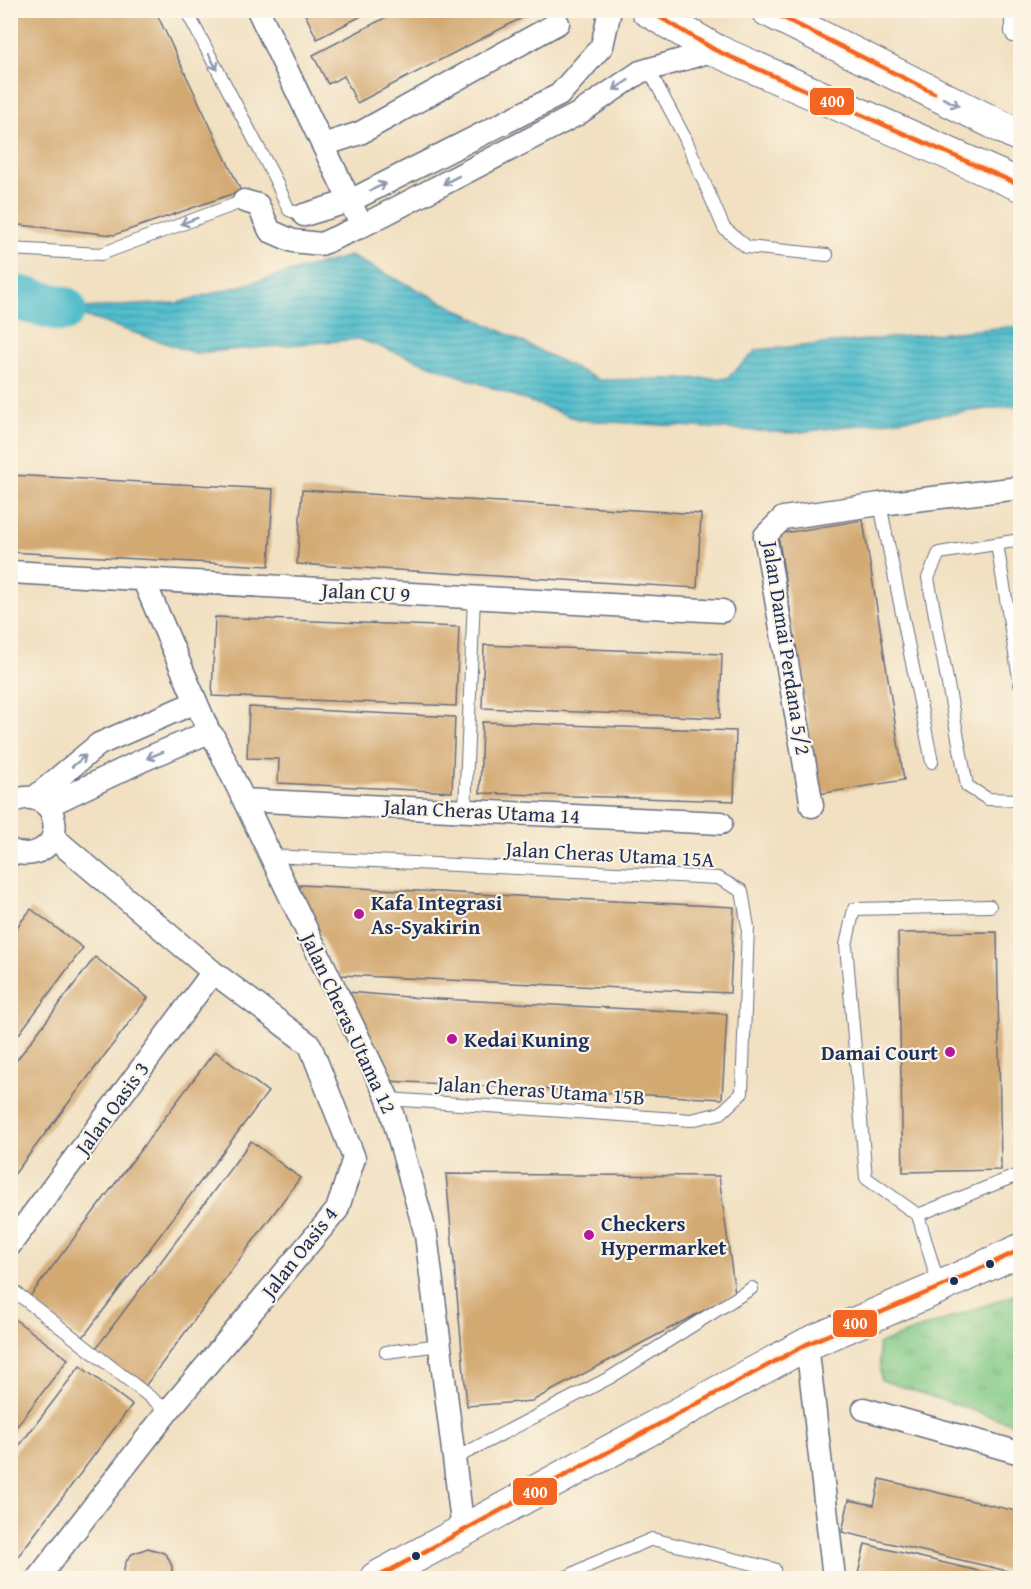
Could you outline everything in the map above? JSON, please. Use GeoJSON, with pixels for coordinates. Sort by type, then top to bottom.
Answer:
{"type":"FeatureCollection","features":[{"type":"Feature","properties":{"kind":"street"},"geometry":{"type":"LineString","coordinates":[[258,10],[362,226]]}},
{"type":"Feature","properties":{"kind":"street"},"geometry":{"type":"LineString","coordinates":[[304,214],[350,201],[559,95],[602,46],[610,10]]}},
{"type":"Feature","properties":{"kind":"street"},"geometry":{"type":"LineString","coordinates":[[647,10],[715,50],[1020,185]]}},
{"type":"Feature","properties":{"kind":"street"},"geometry":{"type":"LineString","coordinates":[[767,10],[1020,136]]}},
{"type":"Feature","properties":{"kind":"street"},"geometry":{"type":"LineString","coordinates":[[323,145],[360,132],[558,23]]}},
{"type":"Feature","properties":{"kind":"street"},"geometry":{"type":"LineString","coordinates":[[244,201],[258,205],[270,231],[293,242],[321,244],[362,226],[578,114],[640,72],[715,50]]}},
{"type":"Feature","properties":{"kind":"street","name":"Jalan Damai Perdana 5/2"},"geometry":{"type":"LineString","coordinates":[[812,806],[765,536],[783,518],[1020,488]]}},
{"type":"Feature","properties":{"kind":"street","name":"Jalan CU 9"},"geometry":{"type":"LineString","coordinates":[[10,572],[722,612]]}},
{"type":"Feature","properties":{"kind":"street","name":"Jalan Cheras Utama 12"},"geometry":{"type":"LineString","coordinates":[[144,581],[209,732],[213,736],[388,1099],[426,1235],[463,1530]]}},
{"type":"Feature","properties":{"kind":"street"},"geometry":{"type":"LineString","coordinates":[[24,800],[99,744],[196,702]]}},
{"type":"Feature","properties":{"kind":"street"},"geometry":{"type":"LineString","coordinates":[[24,800],[143,759],[209,732]]}},
{"type":"Feature","properties":{"kind":"street"},"geometry":{"type":"LineString","coordinates":[[13,857],[33,855],[45,848],[52,837],[54,821],[24,800]]}},
{"type":"Feature","properties":{"kind":"street","name":"Jalan Cheras Utama 14"},"geometry":{"type":"LineString","coordinates":[[243,800],[721,823]]}},
{"type":"Feature","properties":{"kind":"street","name":"Jalan Oasis 4"},"geometry":{"type":"LineString","coordinates":[[38,1578],[168,1411],[337,1210],[354,1158],[310,1045],[213,972],[52,837]]}},
{"type":"Feature","properties":{"kind":"street","name":"Jalan Oasis 3"},"geometry":{"type":"LineString","coordinates":[[10,1245],[213,972]]}},
{"type":"Feature","properties":{"kind":"street"},"geometry":{"type":"LineString","coordinates":[[389,1575],[463,1530],[807,1344],[1020,1250]]}},
{"type":"Feature","properties":{"kind":"street"},"geometry":{"type":"LineString","coordinates":[[807,1344],[834,1578]]}},
{"type":"Feature","properties":{"kind":"street"},"geometry":{"type":"LineString","coordinates":[[864,1409],[1020,1453]]}},
{"type":"Feature","properties":{"kind":"lane"},"geometry":{"type":"LineString","coordinates":[[186,10],[289,210],[304,214]]}},
{"type":"Feature","properties":{"kind":"lane"},"geometry":{"type":"LineString","coordinates":[[1011,10],[1011,32],[1013,36],[1020,37]]}},
{"type":"Feature","properties":{"kind":"lane"},"geometry":{"type":"LineString","coordinates":[[649,70],[685,138],[724,228],[747,247],[826,255]]}},
{"type":"Feature","properties":{"kind":"lane"},"geometry":{"type":"LineString","coordinates":[[10,249],[101,254],[244,201]]}},
{"type":"Feature","properties":{"kind":"lane"},"geometry":{"type":"LineString","coordinates":[[880,504],[932,762]]}},
{"type":"Feature","properties":{"kind":"lane"},"geometry":{"type":"LineString","coordinates":[[1020,540],[939,553],[928,578],[967,786],[988,799],[1020,800]]}},
{"type":"Feature","properties":{"kind":"lane"},"geometry":{"type":"LineString","coordinates":[[998,544],[1020,684]]}},
{"type":"Feature","properties":{"kind":"lane"},"geometry":{"type":"LineString","coordinates":[[465,810],[474,598]]}},
{"type":"Feature","properties":{"kind":"lane","name":"Jalan Cheras Utama 15A"},"geometry":{"type":"LineString","coordinates":[[271,856],[718,878],[742,891],[748,927],[742,1093]]}},
{"type":"Feature","properties":{"kind":"lane"},"geometry":{"type":"LineString","coordinates":[[940,1287],[918,1215],[866,1178],[846,945],[854,909],[990,906]]}},
{"type":"Feature","properties":{"kind":"lane","name":"Jalan Cheras Utama 15B"},"geometry":{"type":"LineString","coordinates":[[388,1099],[691,1120],[721,1113],[742,1093]]}},
{"type":"Feature","properties":{"kind":"lane"},"geometry":{"type":"LineString","coordinates":[[918,1215],[1020,1174]]}},
{"type":"Feature","properties":{"kind":"lane"},"geometry":{"type":"LineString","coordinates":[[10,1288],[168,1411]]}},
{"type":"Feature","properties":{"kind":"lane"},"geometry":{"type":"LineString","coordinates":[[454,1459],[611,1377],[752,1288]]}},
{"type":"Feature","properties":{"kind":"lane"},"geometry":{"type":"LineString","coordinates":[[387,1352],[440,1345]]}},
{"type":"Feature","properties":{"kind":"lane"},"geometry":{"type":"LineString","coordinates":[[565,1578],[590,1564],[652,1539],[774,1569],[775,1578]]}},
{"type":"Feature","properties":{"kind":"lane"},"geometry":{"type":"LineString","coordinates":[[590,1564],[592,1578]]}},
{"type":"Feature","properties":{"kind":"green space"},"geometry":{"type":"Polygon","coordinates":[[[1020,1293],[1020,1426],[881,1380],[878,1344],[1020,1293]]]}},
{"type":"Feature","properties":{"kind":"water"},"geometry":{"type":"Polygon","coordinates":[[[350,256],[599,380],[727,378],[757,350],[1020,326],[1020,405],[792,433],[580,420],[359,339],[195,353],[63,309],[177,303],[350,256]]]}},
{"type":"Feature","properties":{"kind":"building"},"geometry":{"type":"Polygon","coordinates":[[[10,10],[155,10],[241,191],[114,235],[10,224],[10,10]]]}},
{"type":"Feature","properties":{"kind":"building"},"geometry":{"type":"Polygon","coordinates":[[[303,10],[373,10],[317,39],[303,10]]]}},
{"type":"Feature","properties":{"kind":"building"},"geometry":{"type":"Polygon","coordinates":[[[400,10],[537,10],[357,103],[344,76],[328,84],[313,55],[400,10]]]}},
{"type":"Feature","properties":{"kind":"building"},"geometry":{"type":"Polygon","coordinates":[[[10,475],[273,489],[269,566],[10,552],[10,475]]]}},
{"type":"Feature","properties":{"kind":"building"},"geometry":{"type":"Polygon","coordinates":[[[302,490],[701,514],[697,588],[297,564],[302,490]]]}},
{"type":"Feature","properties":{"kind":"building"},"geometry":{"type":"Polygon","coordinates":[[[863,520],[904,780],[819,794],[778,534],[863,520]]]}},
{"type":"Feature","properties":{"kind":"building"},"geometry":{"type":"Polygon","coordinates":[[[215,617],[459,627],[456,706],[212,696],[215,617]]]}},
{"type":"Feature","properties":{"kind":"building"},"geometry":{"type":"Polygon","coordinates":[[[484,645],[722,654],[720,718],[482,708],[484,645]]]}},
{"type":"Feature","properties":{"kind":"building"},"geometry":{"type":"Polygon","coordinates":[[[249,707],[455,717],[452,792],[278,783],[279,759],[247,758],[249,707]]]}},
{"type":"Feature","properties":{"kind":"building"},"geometry":{"type":"Polygon","coordinates":[[[482,722],[736,731],[734,801],[480,793],[482,722]]]}},
{"type":"Feature","properties":{"kind":"building"},"geometry":{"type":"Polygon","coordinates":[[[300,885],[734,907],[730,993],[340,975],[300,894],[300,885]]]}},
{"type":"Feature","properties":{"kind":"building"},"geometry":{"type":"Polygon","coordinates":[[[31,909],[83,948],[10,1046],[10,936],[31,909]]]}},
{"type":"Feature","properties":{"kind":"building","name":"Damai Court"},"geometry":{"type":"Polygon","coordinates":[[[997,932],[1001,1170],[903,1172],[898,933],[997,932]]]}},
{"type":"Feature","properties":{"kind":"building"},"geometry":{"type":"Polygon","coordinates":[[[95,957],[148,998],[10,1180],[10,1069],[95,957]]]}},
{"type":"Feature","properties":{"kind":"building"},"geometry":{"type":"Polygon","coordinates":[[[347,992],[727,1014],[722,1099],[388,1081],[347,992]]]}},
{"type":"Feature","properties":{"kind":"building"},"geometry":{"type":"Polygon","coordinates":[[[215,1051],[268,1092],[81,1340],[28,1299],[215,1051]]]}},
{"type":"Feature","properties":{"kind":"building"},"geometry":{"type":"Polygon","coordinates":[[[251,1141],[300,1178],[143,1389],[94,1351],[251,1141]]]}},
{"type":"Feature","properties":{"kind":"building","name":"Checkers Hypermarket"},"geometry":{"type":"Polygon","coordinates":[[[446,1174],[719,1176],[735,1294],[532,1401],[467,1406],[446,1174]]]}},
{"type":"Feature","properties":{"kind":"building"},"geometry":{"type":"Polygon","coordinates":[[[13,1318],[68,1359],[10,1435],[10,1321],[13,1318]]]}},
{"type":"Feature","properties":{"kind":"building"},"geometry":{"type":"Polygon","coordinates":[[[80,1366],[132,1405],[10,1567],[10,1458],[80,1366]]]}},
{"type":"Feature","properties":{"kind":"building"},"geometry":{"type":"Polygon","coordinates":[[[880,1479],[1020,1512],[1020,1574],[842,1532],[849,1500],[874,1505],[880,1479]]]}},
{"type":"Feature","properties":{"kind":"building"},"geometry":{"type":"Polygon","coordinates":[[[865,1544],[1008,1578],[876,1578],[858,1574],[865,1544]]]}},
{"type":"Feature","properties":{"kind":"building"},"geometry":{"type":"Polygon","coordinates":[[[148,1548],[164,1553],[169,1559],[172,1578],[124,1578],[127,1560],[132,1554],[148,1548]]]}},
{"type":"Feature","properties":{"kind":"waterway"},"geometry":{"type":"LineString","coordinates":[[10,296],[63,309]]}},
{"type":"Feature","properties":{"kind":"transit line","name":"400"},"geometry":{"type":"LineString","coordinates":[[648,10],[715,50],[1020,185]]}},
{"type":"Feature","properties":{"kind":"transit line","name":"400"},"geometry":{"type":"LineString","coordinates":[[768,10],[934,93]]}},
{"type":"Feature","properties":{"kind":"transit line","name":"400"},"geometry":{"type":"LineString","coordinates":[[376,1578],[807,1344],[1020,1250]]}},
{"type":"Feature","properties":{"kind":"place","name":"Kafa Integrasi As-Syakirin"},"geometry":{"type":"Point","coordinates":[359,914]}},
{"type":"Feature","properties":{"kind":"place","name":"Kedai Kuning"},"geometry":{"type":"Point","coordinates":[452,1039]}},
{"type":"Feature","properties":{"kind":"place","name":"Damai Court"},"geometry":{"type":"Point","coordinates":[950,1052]}},
{"type":"Feature","properties":{"kind":"place","name":"Checkers Hypermarket"},"geometry":{"type":"Point","coordinates":[589,1235]}}]}
